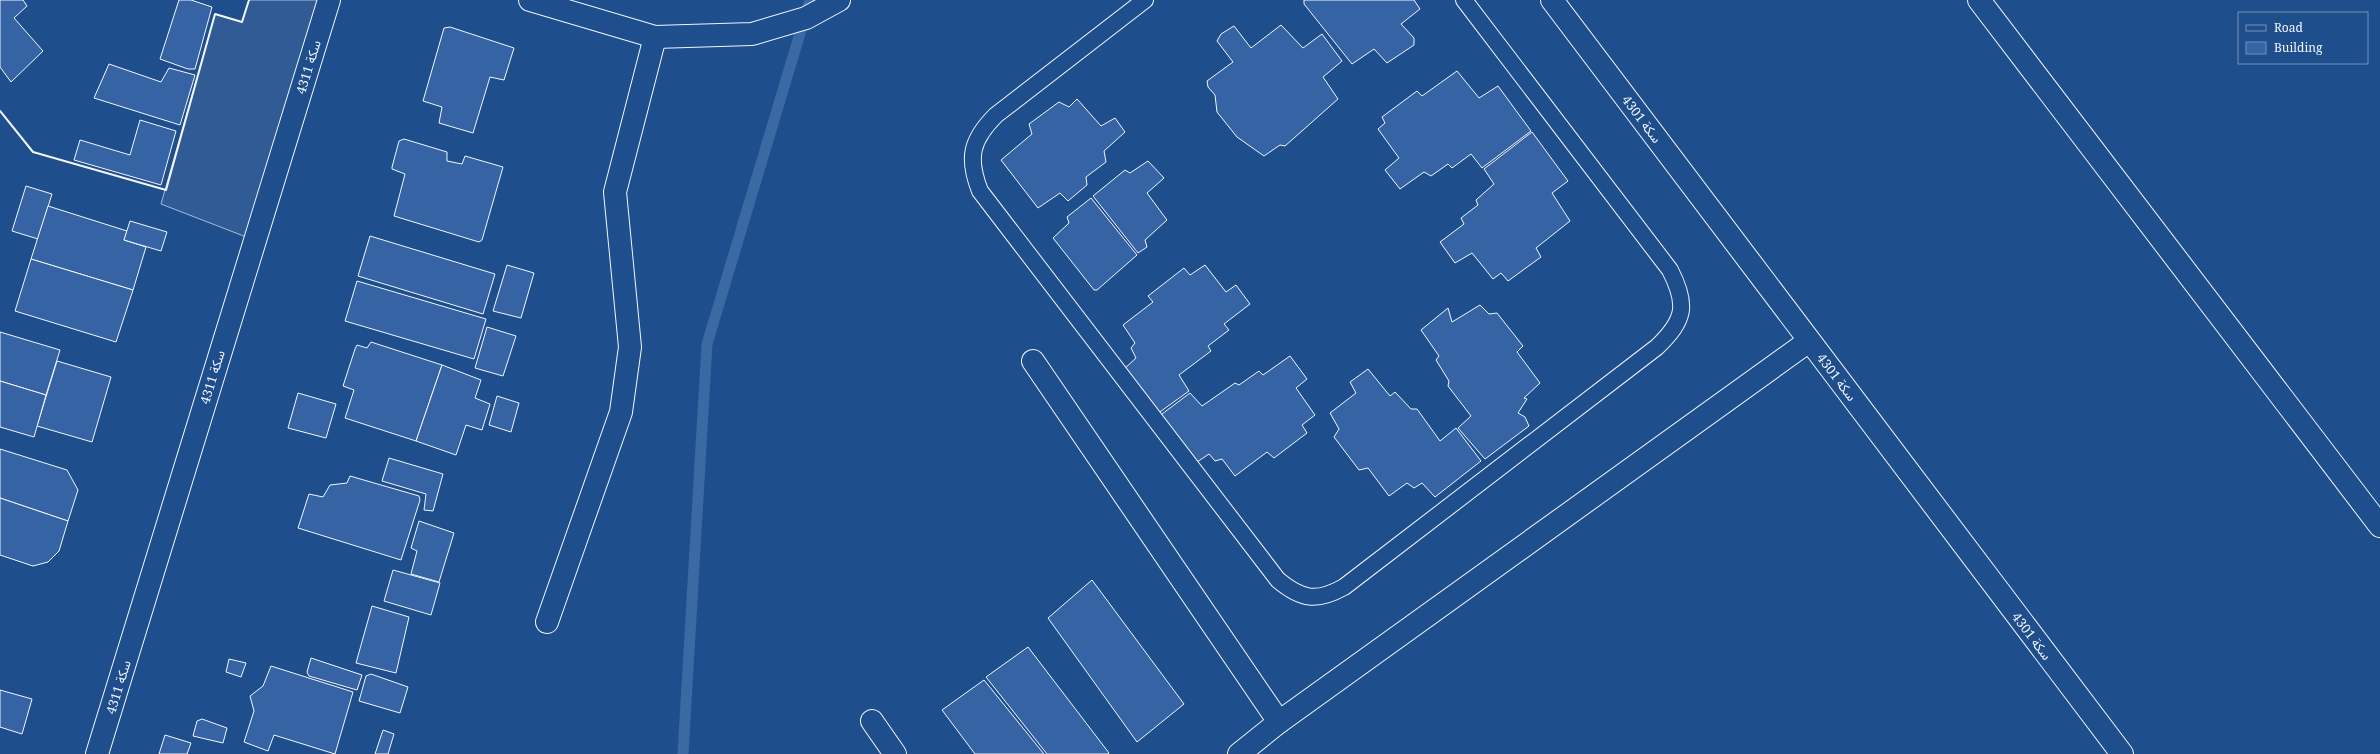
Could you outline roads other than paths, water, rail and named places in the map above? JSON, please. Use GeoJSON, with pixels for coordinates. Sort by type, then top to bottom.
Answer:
{"type":"FeatureCollection","features":[{"type":"Feature","properties":{"kind":"street","name":"سكة 4311"},"geometry":{"type":"LineString","coordinates":[[97,754],[329,0]]}},
{"type":"Feature","properties":{"kind":"street"},"geometry":{"type":"LineString","coordinates":[[530,0],[655,37],[752,34],[806,18],[839,0]]}},
{"type":"Feature","properties":{"kind":"street","name":"سكة 4301"},"geometry":{"type":"LineString","coordinates":[[1552,0],[2122,754]]}},
{"type":"Feature","properties":{"kind":"street"},"geometry":{"type":"LineString","coordinates":[[1979,0],[2380,526]]}},
{"type":"Feature","properties":{"kind":"street"},"geometry":{"type":"LineString","coordinates":[[546,622],[622,412],[630,347],[615,192],[655,37]]}},
{"type":"Feature","properties":{"kind":"street"},"geometry":{"type":"LineString","coordinates":[[1239,754],[1280,722],[1809,341]]}},
{"type":"Feature","properties":{"kind":"street"},"geometry":{"type":"LineString","coordinates":[[1032,361],[1280,722]]}},
{"type":"Feature","properties":{"kind":"street"},"geometry":{"type":"LineString","coordinates":[[872,721],[895,754]]}},
{"type":"Feature","properties":{"kind":"lane"},"geometry":{"type":"LineString","coordinates":[[1145,0],[996,115],[981,130],[973,150],[972,171],[980,191],[1278,580],[1292,592],[1310,598],[1328,596],[1344,587],[1651,352],[1673,331],[1682,311],[1680,290],[1670,270],[1464,0]]}},
{"type":"Feature","properties":{"kind":"waterway"},"geometry":{"type":"LineString","coordinates":[[683,754],[707,344],[810,0]]}}]}
